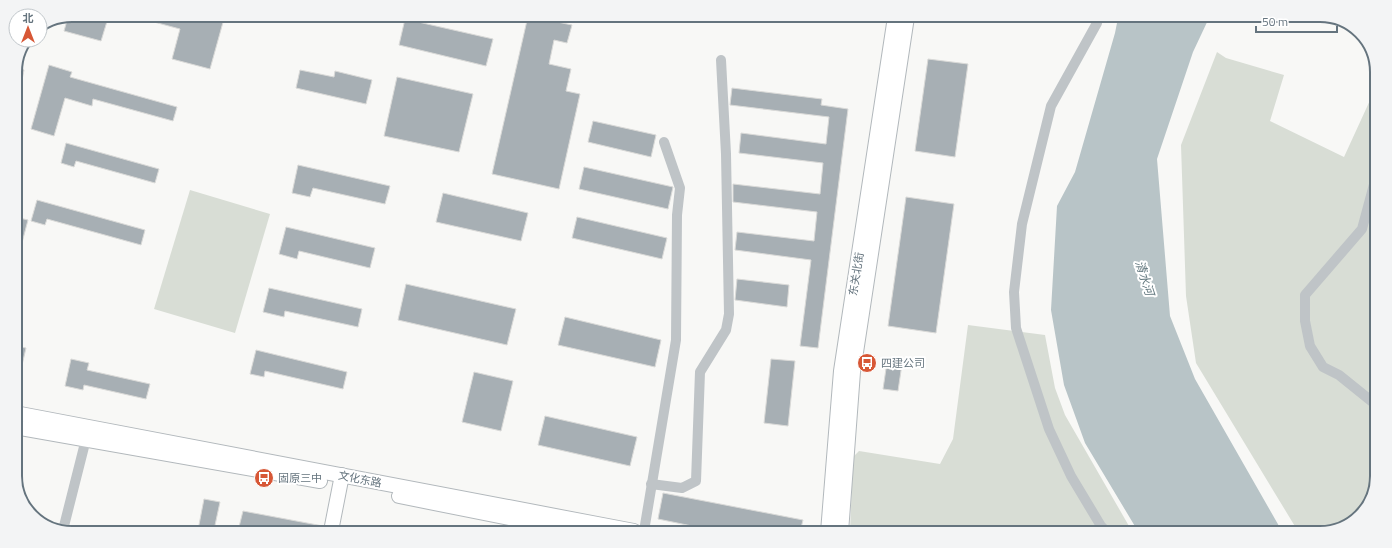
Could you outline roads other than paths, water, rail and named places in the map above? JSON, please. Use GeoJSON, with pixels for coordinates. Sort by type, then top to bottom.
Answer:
{"type":"FeatureCollection","features":[{"type":"Feature","properties":{"kind":"main road","name":"东关北街"},"geometry":{"type":"LineString","coordinates":[[828,526],[841,371],[894,22]]}},
{"type":"Feature","properties":{"kind":"main road","name":"东关北街"},"geometry":{"type":"LineString","coordinates":[[841,526],[853,372],[906,22]]}},
{"type":"Feature","properties":{"kind":"main road","name":"文化东路"},"geometry":{"type":"LineString","coordinates":[[22,414],[341,480],[552,526]]}},
{"type":"Feature","properties":{"kind":"main road","name":"文化东路"},"geometry":{"type":"LineString","coordinates":[[22,428],[341,480],[605,526]]}},
{"type":"Feature","properties":{"kind":"main road"},"geometry":{"type":"LineString","coordinates":[[331,526],[341,480]]}},
{"type":"Feature","properties":{"kind":"street"},"geometry":{"type":"LineString","coordinates":[[1097,22],[1051,106],[1022,224],[1014,292],[1016,328],[1049,429],[1071,476],[1101,526]]}},
{"type":"Feature","properties":{"kind":"street"},"geometry":{"type":"LineString","coordinates":[[651,484],[682,488],[696,481],[700,372],[726,330],[729,314],[726,154],[721,60]]}},
{"type":"Feature","properties":{"kind":"street"},"geometry":{"type":"LineString","coordinates":[[645,526],[676,340],[677,216],[680,188],[664,142]]}},
{"type":"Feature","properties":{"kind":"street"},"geometry":{"type":"LineString","coordinates":[[1370,199],[1362,229],[1305,295],[1305,321],[1310,346],[1323,367],[1339,375],[1370,401]]}},
{"type":"Feature","properties":{"kind":"street"},"geometry":{"type":"LineString","coordinates":[[64,525],[86,439]]}},
{"type":"Feature","properties":{"kind":"water","name":"清水河"},"geometry":{"type":"Polygon","coordinates":[[[1117,22],[1207,22],[1193,52],[1157,159],[1170,316],[1195,379],[1279,526],[1135,526],[1085,443],[1064,385],[1051,310],[1057,206],[1075,172],[1117,22]]]}},
{"type":"Feature","properties":{"kind":"place","name":"四建公司"},"geometry":{"type":"Point","coordinates":[867,363]}},
{"type":"Feature","properties":{"kind":"place","name":"固原三中"},"geometry":{"type":"Point","coordinates":[264,478]}}]}
